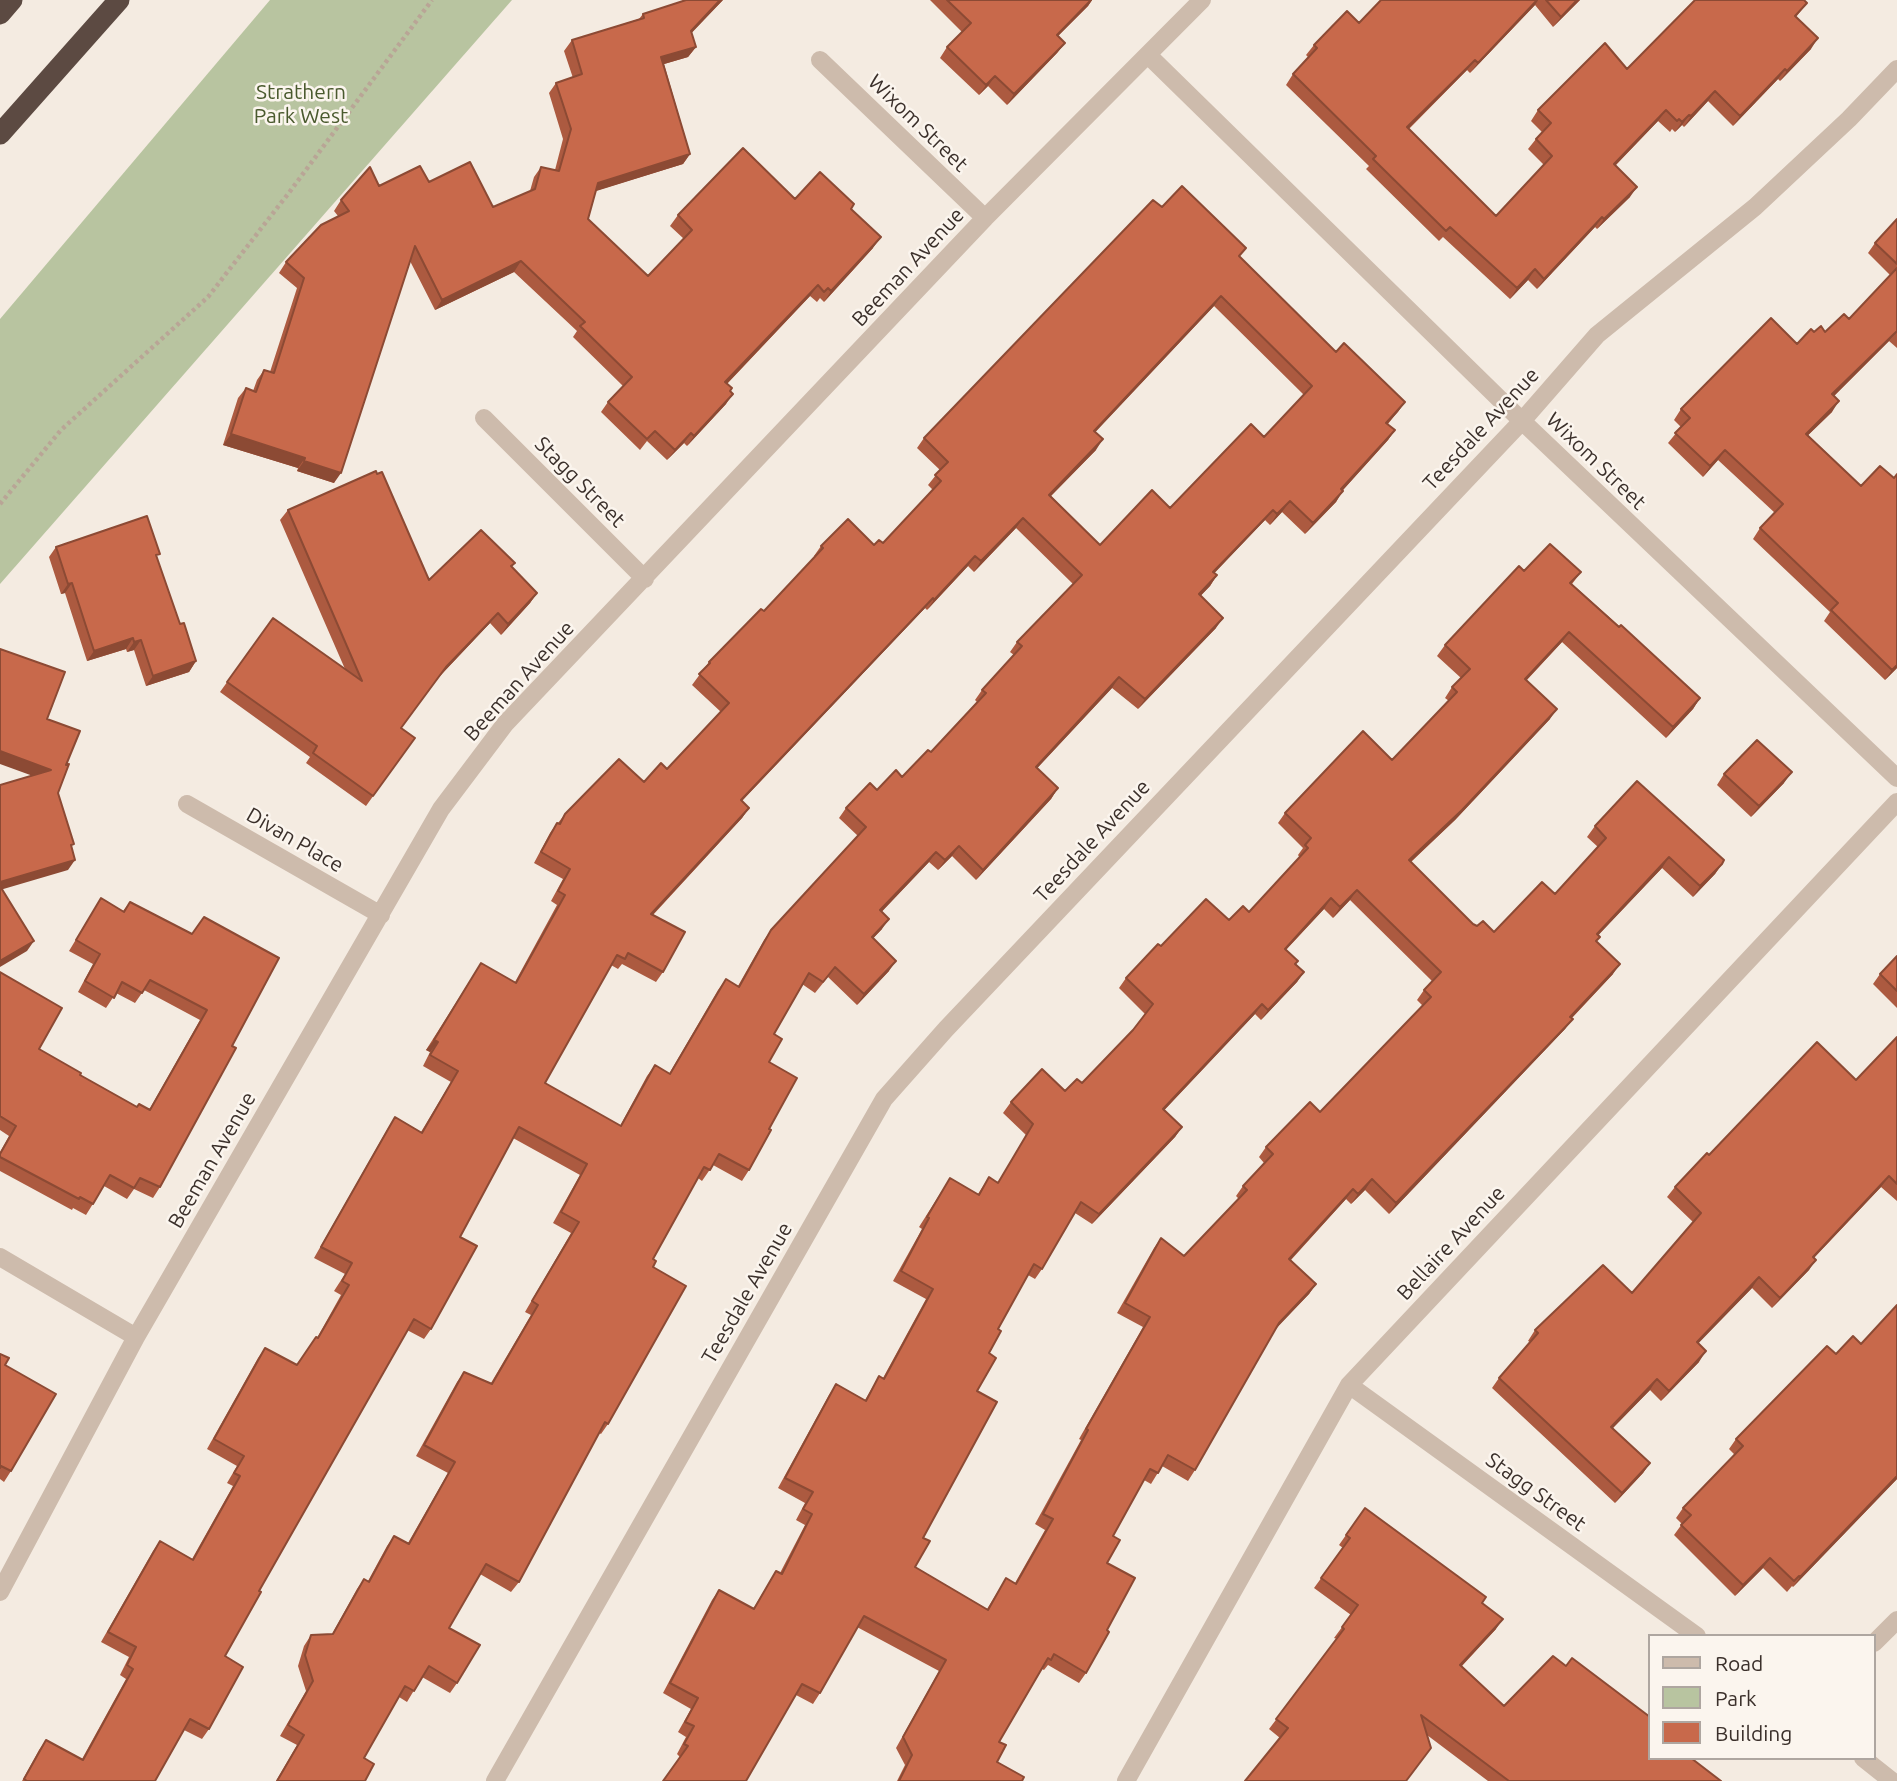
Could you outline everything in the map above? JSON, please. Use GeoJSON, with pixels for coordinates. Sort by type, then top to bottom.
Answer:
{"type":"FeatureCollection","features":[{"type":"Feature","properties":{"kind":"highway"},"geometry":{"type":"LineString","coordinates":[[0,14],[12,0]]}},
{"type":"Feature","properties":{"kind":"highway"},"geometry":{"type":"LineString","coordinates":[[0,134],[119,0]]}},
{"type":"Feature","properties":{"kind":"street","name":"Beeman Avenue"},"geometry":{"type":"LineString","coordinates":[[0,1592],[135,1337],[441,809],[505,724],[985,218],[1202,0]]}},
{"type":"Feature","properties":{"kind":"street","name":"Wixom Street"},"geometry":{"type":"LineString","coordinates":[[1149,55],[1521,421],[1897,778]]}},
{"type":"Feature","properties":{"kind":"street","name":"Wixom Street"},"geometry":{"type":"LineString","coordinates":[[820,60],[985,218]]}},
{"type":"Feature","properties":{"kind":"street","name":"Teesdale Avenue"},"geometry":{"type":"LineString","coordinates":[[495,1781],[884,1099],[946,1029],[1521,421],[1597,335],[1755,207],[1849,120],[1897,69]]}},
{"type":"Feature","properties":{"kind":"street","name":"Stagg Street"},"geometry":{"type":"LineString","coordinates":[[484,418],[645,579]]}},
{"type":"Feature","properties":{"kind":"street","name":"Bellaire Avenue"},"geometry":{"type":"LineString","coordinates":[[1126,1781],[1349,1385],[1897,802]]}},
{"type":"Feature","properties":{"kind":"street","name":"Divan Place"},"geometry":{"type":"LineString","coordinates":[[187,804],[381,915]]}},
{"type":"Feature","properties":{"kind":"street"},"geometry":{"type":"LineString","coordinates":[[0,1257],[135,1337]]}},
{"type":"Feature","properties":{"kind":"street","name":"Stagg Street"},"geometry":{"type":"LineString","coordinates":[[1349,1385],[1694,1634]]}},
{"type":"Feature","properties":{"kind":"street"},"geometry":{"type":"LineString","coordinates":[[1876,1641],[1897,1620]]}},
{"type":"Feature","properties":{"kind":"street"},"geometry":{"type":"LineString","coordinates":[[1866,1760],[1892,1781]]}},
{"type":"Feature","properties":{"kind":"path"},"geometry":{"type":"LineString","coordinates":[[0,504],[61,430],[208,298],[292,190],[432,0]]}},
{"type":"Feature","properties":{"kind":"green space","name":"Strathern Park West"},"geometry":{"type":"Polygon","coordinates":[[[270,0],[512,0],[0,584],[0,319],[270,0]]]}},
{"type":"Feature","properties":{"kind":"building"},"geometry":{"type":"Polygon","coordinates":[[[686,0],[720,0],[691,31],[696,47],[661,57],[690,154],[598,183],[588,219],[648,276],[692,230],[678,215],[743,148],[795,199],[820,172],[854,204],[851,209],[881,237],[831,291],[828,288],[824,292],[818,285],[725,382],[732,388],[730,391],[733,394],[694,436],[691,433],[675,450],[655,431],[647,439],[608,402],[632,377],[580,326],[585,322],[521,261],[442,300],[415,246],[341,473],[304,461],[305,458],[231,434],[246,388],[256,392],[264,370],[274,373],[304,278],[286,262],[321,225],[349,211],[341,200],[370,167],[379,186],[420,166],[429,182],[470,162],[493,207],[535,189],[541,167],[559,171],[571,129],[556,83],[582,74],[572,40],[644,18],[643,14],[686,0]]]}},
{"type":"Feature","properties":{"kind":"building"},"geometry":{"type":"Polygon","coordinates":[[[947,0],[1091,0],[1057,35],[1065,43],[1014,94],[995,76],[986,85],[947,47],[971,23],[947,0]]]}},
{"type":"Feature","properties":{"kind":"building"},"geometry":{"type":"Polygon","coordinates":[[[1381,0],[1537,0],[1478,63],[1475,60],[1407,127],[1496,216],[1552,156],[1536,139],[1551,123],[1538,110],[1605,43],[1627,69],[1695,0],[1804,0],[1807,3],[1795,16],[1818,38],[1740,116],[1715,91],[1682,122],[1679,119],[1677,121],[1666,110],[1614,164],[1637,187],[1604,219],[1602,217],[1544,279],[1535,269],[1517,288],[1450,227],[1446,231],[1373,159],[1376,156],[1293,74],[1317,48],[1314,45],[1347,11],[1359,23],[1381,0]]]}},
{"type":"Feature","properties":{"kind":"building"},"geometry":{"type":"Polygon","coordinates":[[[1546,0],[1577,0],[1561,17],[1546,0]]]}},
{"type":"Feature","properties":{"kind":"building"},"geometry":{"type":"Polygon","coordinates":[[[1182,186],[1246,248],[1239,256],[1336,352],[1344,343],[1405,402],[1386,423],[1395,430],[1313,523],[1290,501],[1277,514],[1273,510],[1213,572],[1217,575],[1199,594],[1223,618],[1145,699],[1119,677],[1036,767],[1058,788],[983,870],[959,846],[945,860],[936,852],[880,910],[889,919],[872,937],[896,961],[864,994],[835,967],[823,982],[809,973],[774,1034],[782,1039],[769,1062],[797,1078],[769,1129],[771,1130],[749,1170],[719,1154],[710,1170],[704,1167],[653,1259],[656,1261],[653,1267],[686,1286],[608,1424],[605,1422],[519,1582],[486,1564],[449,1628],[480,1645],[457,1683],[429,1666],[414,1691],[405,1686],[364,1758],[374,1764],[365,1781],[277,1781],[304,1735],[288,1725],[313,1681],[305,1655],[311,1635],[333,1634],[364,1579],[369,1582],[394,1536],[409,1544],[455,1462],[424,1445],[464,1372],[492,1384],[538,1305],[532,1301],[579,1222],[561,1212],[587,1164],[519,1127],[460,1237],[477,1246],[431,1329],[414,1319],[259,1591],[261,1592],[225,1656],[243,1667],[209,1729],[190,1719],[155,1781],[24,1779],[46,1740],[83,1760],[133,1669],[127,1665],[136,1647],[108,1632],[160,1541],[193,1560],[240,1476],[234,1473],[244,1456],[214,1439],[265,1348],[297,1365],[316,1337],[318,1338],[349,1285],[342,1281],[352,1263],[321,1247],[395,1117],[422,1133],[458,1071],[430,1055],[438,1042],[434,1040],[481,963],[516,983],[565,895],[558,891],[570,869],[541,852],[557,823],[560,824],[565,814],[619,759],[644,782],[661,763],[667,769],[729,703],[699,674],[709,662],[761,609],[764,611],[848,519],[874,545],[879,540],[883,543],[941,481],[935,475],[948,462],[924,438],[1153,200],[1162,207],[1182,186]],[[1221,296],[1094,431],[1103,439],[1049,495],[1100,545],[1152,490],[1170,508],[1251,424],[1264,437],[1312,386],[1221,296]],[[1023,518],[981,561],[975,556],[934,600],[933,598],[741,800],[749,808],[651,914],[685,932],[663,972],[628,953],[625,959],[617,955],[545,1083],[621,1126],[655,1065],[670,1074],[726,979],[739,987],[771,930],[866,827],[846,808],[870,783],[877,790],[896,770],[902,777],[928,750],[931,752],[986,693],[982,690],[1022,646],[1017,642],[1082,575],[1023,518]]]}},
{"type":"Feature","properties":{"kind":"building"},"geometry":{"type":"Polygon","coordinates":[[[1897,219],[1897,264],[1875,243],[1897,219]]]}},
{"type":"Feature","properties":{"kind":"building"},"geometry":{"type":"Polygon","coordinates":[[[1897,268],[1897,331],[1832,394],[1839,401],[1806,434],[1861,486],[1880,466],[1894,478],[1897,474],[1897,665],[1892,670],[1831,610],[1838,603],[1760,528],[1783,504],[1725,450],[1710,466],[1675,433],[1690,418],[1681,409],[1771,318],[1797,344],[1811,329],[1814,332],[1821,326],[1825,332],[1844,314],[1849,319],[1897,268]]]}},
{"type":"Feature","properties":{"kind":"building"},"geometry":{"type":"Polygon","coordinates":[[[376,471],[377,474],[382,472],[429,580],[481,530],[515,563],[511,566],[537,593],[508,624],[498,613],[446,667],[401,728],[415,738],[373,796],[313,753],[317,746],[227,682],[273,618],[362,681],[288,510],[376,471]]]}},
{"type":"Feature","properties":{"kind":"building"},"geometry":{"type":"Polygon","coordinates":[[[147,516],[160,554],[156,555],[180,624],[184,623],[196,661],[153,676],[141,640],[134,642],[133,638],[94,651],[72,583],[68,584],[56,547],[147,516]]]}},
{"type":"Feature","properties":{"kind":"building"},"geometry":{"type":"Polygon","coordinates":[[[1550,544],[1581,572],[1570,583],[1619,627],[1621,625],[1700,698],[1673,727],[1569,632],[1525,679],[1557,709],[1462,810],[1409,860],[1473,924],[1477,926],[1483,921],[1494,932],[1542,882],[1555,894],[1606,838],[1595,826],[1637,781],[1724,860],[1722,864],[1700,886],[1669,857],[1597,934],[1600,937],[1596,941],[1620,964],[1570,1017],[1573,1019],[1396,1203],[1372,1179],[1358,1194],[1353,1189],[1289,1259],[1316,1284],[1279,1323],[1195,1470],[1168,1455],[1158,1473],[1150,1469],[1113,1536],[1120,1540],[1107,1563],[1135,1578],[1086,1673],[1054,1654],[1051,1660],[1048,1658],[999,1742],[1006,1745],[997,1762],[1024,1777],[1022,1781],[899,1781],[912,1755],[903,1737],[946,1660],[864,1616],[820,1693],[802,1684],[746,1781],[663,1781],[688,1746],[684,1744],[694,1726],[685,1722],[698,1698],[670,1683],[719,1590],[754,1609],[776,1571],[782,1574],[812,1514],[803,1509],[813,1492],[785,1478],[836,1384],[866,1401],[879,1376],[884,1379],[933,1289],[901,1271],[929,1218],[927,1217],[950,1178],[979,1195],[989,1177],[998,1183],[1033,1124],[1011,1102],[1042,1069],[1065,1091],[1077,1079],[1082,1083],[1133,1030],[1153,1004],[1126,978],[1206,899],[1229,920],[1243,906],[1249,912],[1308,848],[1305,845],[1311,838],[1285,813],[1363,731],[1392,760],[1457,692],[1452,687],[1470,669],[1445,645],[1519,566],[1524,571],[1550,544]],[[1357,890],[1340,907],[1331,898],[1285,949],[1298,961],[1295,964],[1304,972],[1268,1010],[1262,1004],[1163,1109],[1182,1127],[1099,1214],[1081,1202],[1042,1269],[1034,1264],[998,1329],[1001,1331],[989,1353],[996,1358],[977,1391],[997,1402],[923,1538],[930,1541],[915,1567],[988,1610],[1006,1578],[1016,1584],[1053,1519],[1043,1514],[1088,1430],[1086,1429],[1150,1317],[1125,1303],[1161,1238],[1184,1256],[1247,1190],[1243,1186],[1273,1154],[1266,1147],[1310,1102],[1320,1112],[1431,997],[1424,990],[1441,972],[1357,890]]]}},
{"type":"Feature","properties":{"kind":"building"},"geometry":{"type":"Polygon","coordinates":[[[0,649],[65,672],[47,719],[80,731],[58,793],[74,844],[71,845],[75,860],[0,882],[0,785],[51,770],[0,751],[0,649]]]}},
{"type":"Feature","properties":{"kind":"building"},"geometry":{"type":"Polygon","coordinates":[[[1757,740],[1792,772],[1759,806],[1724,774],[1757,740]]]}},
{"type":"Feature","properties":{"kind":"building"},"geometry":{"type":"Polygon","coordinates":[[[0,886],[34,941],[0,961],[0,886]]]}},
{"type":"Feature","properties":{"kind":"building"},"geometry":{"type":"Polygon","coordinates":[[[101,898],[124,912],[130,902],[192,934],[204,917],[279,958],[232,1046],[236,1048],[160,1187],[140,1178],[134,1188],[110,1175],[93,1204],[0,1157],[16,1126],[0,1116],[0,972],[62,1008],[39,1049],[137,1107],[139,1104],[150,1110],[207,1010],[150,980],[142,993],[122,982],[114,998],[85,981],[100,954],[76,940],[101,898]]]}},
{"type":"Feature","properties":{"kind":"building"},"geometry":{"type":"Polygon","coordinates":[[[1897,956],[1897,991],[1880,974],[1897,956]]]}},
{"type":"Feature","properties":{"kind":"building"},"geometry":{"type":"Polygon","coordinates":[[[1897,1037],[1897,1184],[1889,1176],[1813,1257],[1816,1260],[1780,1298],[1759,1277],[1697,1342],[1706,1351],[1669,1391],[1657,1379],[1611,1427],[1650,1463],[1622,1493],[1499,1378],[1538,1333],[1535,1330],[1603,1265],[1632,1293],[1701,1213],[1675,1187],[1817,1042],[1856,1080],[1897,1037]]]}},
{"type":"Feature","properties":{"kind":"building"},"geometry":{"type":"Polygon","coordinates":[[[1897,1305],[1897,1476],[1800,1577],[1794,1581],[1770,1558],[1743,1585],[1681,1525],[1691,1515],[1683,1508],[1743,1446],[1736,1439],[1827,1346],[1836,1354],[1853,1336],[1861,1344],[1897,1305]]]}},
{"type":"Feature","properties":{"kind":"building"},"geometry":{"type":"Polygon","coordinates":[[[0,1354],[9,1358],[5,1365],[56,1394],[11,1471],[1,1466],[0,1468],[0,1354]]]}},
{"type":"Feature","properties":{"kind":"building"},"geometry":{"type":"Polygon","coordinates":[[[1365,1508],[1486,1597],[1482,1603],[1503,1619],[1460,1665],[1504,1706],[1553,1656],[1566,1666],[1572,1658],[1648,1715],[1648,1760],[1694,1760],[1721,1781],[1509,1781],[1421,1715],[1431,1748],[1406,1781],[1245,1781],[1288,1728],[1276,1719],[1344,1629],[1342,1627],[1358,1605],[1321,1578],[1350,1538],[1346,1535],[1365,1508]]]}}]}
